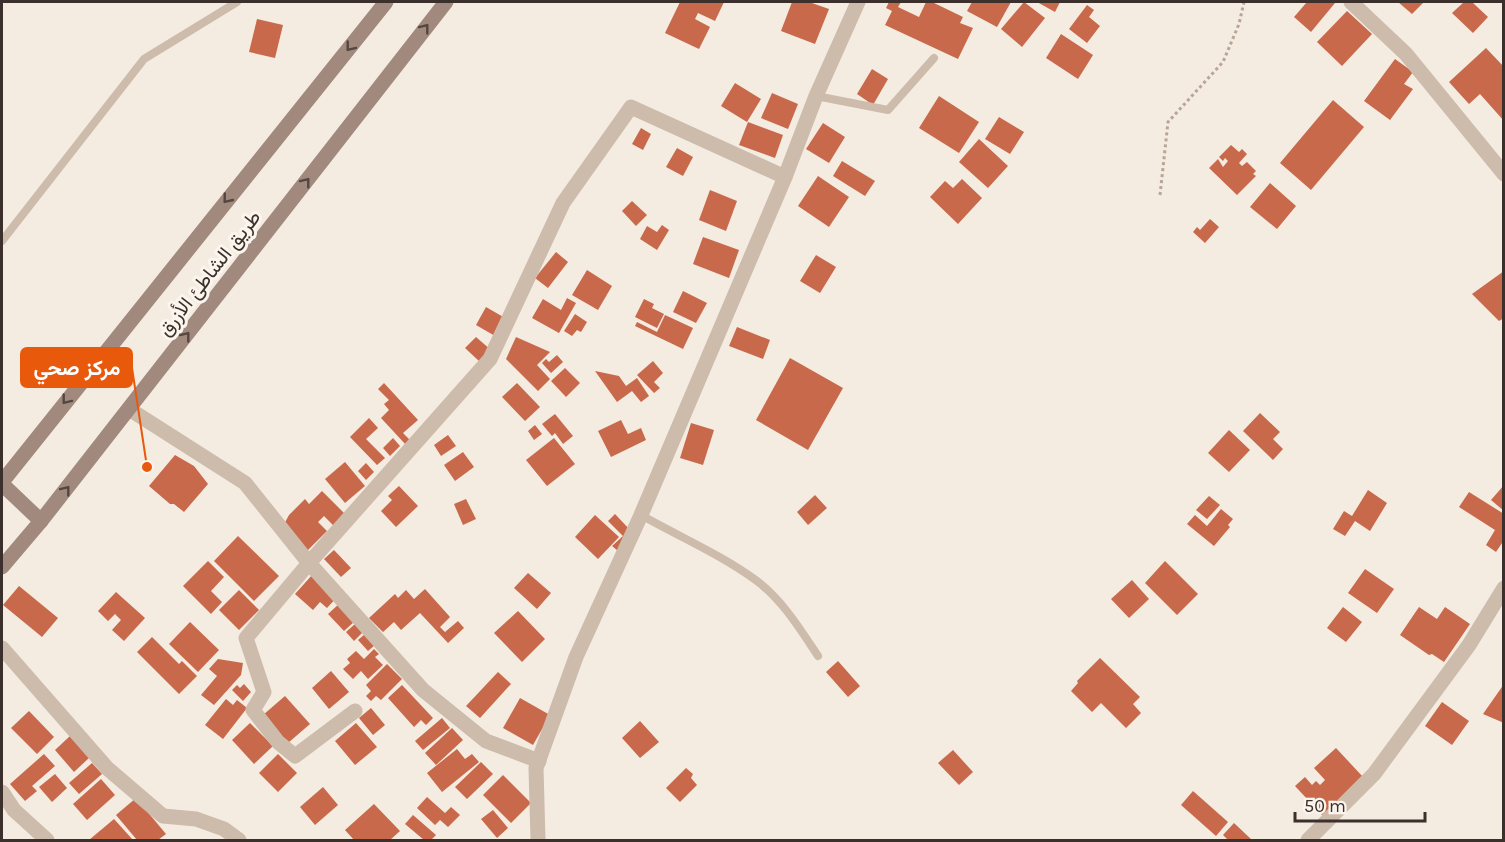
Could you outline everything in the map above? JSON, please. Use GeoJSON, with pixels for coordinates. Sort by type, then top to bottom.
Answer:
{"type":"FeatureCollection","features":[{"type":"Feature","properties":{"kind":"main road","name":"طريق الشاطئ الأزرق"},"geometry":{"type":"LineString","coordinates":[[2,483],[211,218],[386,2]]}},
{"type":"Feature","properties":{"kind":"main road","name":"طريق الشاطئ الأزرق"},"geometry":{"type":"LineString","coordinates":[[2,567],[42,521],[446,2]]}},
{"type":"Feature","properties":{"kind":"main road"},"geometry":{"type":"LineString","coordinates":[[2,483],[42,521]]}},
{"type":"Feature","properties":{"kind":"street"},"geometry":{"type":"LineString","coordinates":[[538,840],[536,768],[576,657],[641,515],[785,177],[816,96],[858,2]]}},
{"type":"Feature","properties":{"kind":"street"},"geometry":{"type":"LineString","coordinates":[[1351,2],[1406,54],[1503,174]]}},
{"type":"Feature","properties":{"kind":"street"},"geometry":{"type":"LineString","coordinates":[[355,711],[295,756],[278,742],[253,711],[264,692],[246,638],[309,563],[490,359],[563,203],[631,107],[785,177]]}},
{"type":"Feature","properties":{"kind":"street"},"geometry":{"type":"LineString","coordinates":[[129,409],[245,483],[309,563],[423,690],[486,741],[539,761]]}},
{"type":"Feature","properties":{"kind":"street"},"geometry":{"type":"LineString","coordinates":[[1308,840],[1374,774],[1469,645],[1503,588]]}},
{"type":"Feature","properties":{"kind":"street"},"geometry":{"type":"LineString","coordinates":[[2,648],[107,768],[163,816],[196,819],[224,829],[239,840]]}},
{"type":"Feature","properties":{"kind":"street"},"geometry":{"type":"LineString","coordinates":[[2,792],[14,810],[46,840]]}},
{"type":"Feature","properties":{"kind":"lane"},"geometry":{"type":"LineString","coordinates":[[2,241],[144,59],[237,2]]}},
{"type":"Feature","properties":{"kind":"lane"},"geometry":{"type":"LineString","coordinates":[[816,96],[888,110],[934,58]]}},
{"type":"Feature","properties":{"kind":"lane"},"geometry":{"type":"LineString","coordinates":[[641,515],[732,565],[757,582],[795,620],[818,656]]}},
{"type":"Feature","properties":{"kind":"path"},"geometry":{"type":"LineString","coordinates":[[1160,195],[1168,122],[1223,62],[1239,24],[1244,2]]}},
{"type":"Feature","properties":{"kind":"building"},"geometry":{"type":"Polygon","coordinates":[[[680,2],[724,2],[715,21],[698,13],[695,19],[710,27],[699,49],[665,33],[680,2]]]}},
{"type":"Feature","properties":{"kind":"building"},"geometry":{"type":"Polygon","coordinates":[[[792,2],[809,2],[829,9],[815,44],[781,31],[792,2]]]}},
{"type":"Feature","properties":{"kind":"building"},"geometry":{"type":"Polygon","coordinates":[[[889,2],[901,2],[898,7],[919,17],[926,2],[932,2],[963,17],[960,23],[973,28],[958,59],[885,25],[892,11],[886,8],[889,2]]]}},
{"type":"Feature","properties":{"kind":"building"},"geometry":{"type":"Polygon","coordinates":[[[972,2],[1011,2],[997,27],[967,11],[972,2]]]}},
{"type":"Feature","properties":{"kind":"building"},"geometry":{"type":"Polygon","coordinates":[[[1024,2],[1045,18],[1022,47],[1001,29],[1024,2]]]}},
{"type":"Feature","properties":{"kind":"building"},"geometry":{"type":"Polygon","coordinates":[[[1037,2],[1060,2],[1055,12],[1037,2]]]}},
{"type":"Feature","properties":{"kind":"building"},"geometry":{"type":"Polygon","coordinates":[[[1307,2],[1335,3],[1311,32],[1294,17],[1307,2]]]}},
{"type":"Feature","properties":{"kind":"building"},"geometry":{"type":"Polygon","coordinates":[[[1398,2],[1424,2],[1412,14],[1398,2]]]}},
{"type":"Feature","properties":{"kind":"building"},"geometry":{"type":"Polygon","coordinates":[[[1464,2],[1472,2],[1488,17],[1473,33],[1452,13],[1464,2]]]}},
{"type":"Feature","properties":{"kind":"building"},"geometry":{"type":"Polygon","coordinates":[[[1087,5],[1094,10],[1089,17],[1100,26],[1087,43],[1069,29],[1087,5]]]}},
{"type":"Feature","properties":{"kind":"building"},"geometry":{"type":"Polygon","coordinates":[[[1347,11],[1372,34],[1342,66],[1317,42],[1347,11]]]}},
{"type":"Feature","properties":{"kind":"building"},"geometry":{"type":"Polygon","coordinates":[[[257,19],[283,25],[275,58],[249,52],[257,19]]]}},
{"type":"Feature","properties":{"kind":"building"},"geometry":{"type":"Polygon","coordinates":[[[1061,34],[1093,55],[1078,79],[1046,58],[1061,34]]]}},
{"type":"Feature","properties":{"kind":"building"},"geometry":{"type":"Polygon","coordinates":[[[1486,48],[1504,67],[1504,121],[1480,94],[1469,104],[1449,82],[1486,48]]]}},
{"type":"Feature","properties":{"kind":"building"},"geometry":{"type":"Polygon","coordinates":[[[1395,59],[1413,72],[1404,84],[1413,89],[1390,120],[1364,101],[1395,59]]]}},
{"type":"Feature","properties":{"kind":"building"},"geometry":{"type":"Polygon","coordinates":[[[872,69],[888,79],[873,105],[857,94],[872,69]]]}},
{"type":"Feature","properties":{"kind":"building"},"geometry":{"type":"Polygon","coordinates":[[[735,83],[761,99],[747,122],[721,106],[735,83]]]}},
{"type":"Feature","properties":{"kind":"building"},"geometry":{"type":"Polygon","coordinates":[[[772,93],[798,104],[788,129],[761,118],[772,93]]]}},
{"type":"Feature","properties":{"kind":"building"},"geometry":{"type":"Polygon","coordinates":[[[939,96],[979,122],[959,153],[919,128],[939,96]]]}},
{"type":"Feature","properties":{"kind":"building"},"geometry":{"type":"Polygon","coordinates":[[[1333,100],[1364,127],[1311,190],[1280,163],[1333,100]]]}},
{"type":"Feature","properties":{"kind":"building"},"geometry":{"type":"Polygon","coordinates":[[[999,117],[1024,132],[1010,154],[985,139],[999,117]]]}},
{"type":"Feature","properties":{"kind":"building"},"geometry":{"type":"Polygon","coordinates":[[[748,122],[783,135],[775,158],[739,145],[748,122]]]}},
{"type":"Feature","properties":{"kind":"building"},"geometry":{"type":"Polygon","coordinates":[[[823,123],[845,137],[829,163],[806,149],[823,123]]]}},
{"type":"Feature","properties":{"kind":"building"},"geometry":{"type":"Polygon","coordinates":[[[641,128],[651,134],[643,150],[632,144],[641,128]]]}},
{"type":"Feature","properties":{"kind":"building"},"geometry":{"type":"Polygon","coordinates":[[[979,139],[1008,166],[988,188],[959,162],[979,139]]]}},
{"type":"Feature","properties":{"kind":"building"},"geometry":{"type":"Polygon","coordinates":[[[1231,145],[1239,152],[1242,149],[1247,154],[1239,163],[1242,166],[1247,162],[1256,171],[1253,174],[1256,176],[1237,195],[1209,168],[1218,159],[1223,167],[1228,161],[1225,158],[1223,161],[1219,157],[1231,145]]]}},
{"type":"Feature","properties":{"kind":"building"},"geometry":{"type":"Polygon","coordinates":[[[677,148],[693,157],[683,176],[666,167],[677,148]]]}},
{"type":"Feature","properties":{"kind":"building"},"geometry":{"type":"Polygon","coordinates":[[[842,161],[875,181],[865,196],[833,176],[842,161]]]}},
{"type":"Feature","properties":{"kind":"building"},"geometry":{"type":"Polygon","coordinates":[[[818,176],[849,197],[829,227],[798,206],[818,176]]]}},
{"type":"Feature","properties":{"kind":"building"},"geometry":{"type":"Polygon","coordinates":[[[962,179],[982,198],[958,224],[930,197],[945,181],[953,188],[962,179]]]}},
{"type":"Feature","properties":{"kind":"building"},"geometry":{"type":"Polygon","coordinates":[[[1270,183],[1296,206],[1277,229],[1250,207],[1270,183]]]}},
{"type":"Feature","properties":{"kind":"building"},"geometry":{"type":"Polygon","coordinates":[[[710,190],[737,201],[726,231],[699,220],[710,190]]]}},
{"type":"Feature","properties":{"kind":"building"},"geometry":{"type":"Polygon","coordinates":[[[632,201],[647,215],[636,226],[622,211],[632,201]]]}},
{"type":"Feature","properties":{"kind":"building"},"geometry":{"type":"Polygon","coordinates":[[[1210,219],[1219,227],[1205,243],[1193,232],[1197,227],[1200,230],[1210,219]]]}},
{"type":"Feature","properties":{"kind":"building"},"geometry":{"type":"Polygon","coordinates":[[[662,225],[669,230],[657,250],[640,239],[647,226],[657,232],[662,225]]]}},
{"type":"Feature","properties":{"kind":"building"},"geometry":{"type":"Polygon","coordinates":[[[703,237],[739,250],[729,278],[693,264],[703,237]]]}},
{"type":"Feature","properties":{"kind":"building"},"geometry":{"type":"Polygon","coordinates":[[[556,252],[568,262],[548,288],[535,278],[556,252]]]}},
{"type":"Feature","properties":{"kind":"building"},"geometry":{"type":"Polygon","coordinates":[[[816,255],[836,267],[820,293],[800,281],[816,255]]]}},
{"type":"Feature","properties":{"kind":"building"},"geometry":{"type":"Polygon","coordinates":[[[587,270],[612,286],[598,310],[572,295],[587,270]]]}},
{"type":"Feature","properties":{"kind":"building"},"geometry":{"type":"Polygon","coordinates":[[[1504,271],[1504,318],[1499,321],[1472,294],[1504,271]]]}},
{"type":"Feature","properties":{"kind":"building"},"geometry":{"type":"Polygon","coordinates":[[[683,291],[707,303],[696,323],[673,312],[683,291]]]}},
{"type":"Feature","properties":{"kind":"building"},"geometry":{"type":"Polygon","coordinates":[[[567,298],[576,303],[559,333],[532,318],[543,299],[561,310],[567,298]]]}},
{"type":"Feature","properties":{"kind":"building"},"geometry":{"type":"Polygon","coordinates":[[[644,299],[654,304],[652,308],[664,314],[657,328],[635,317],[644,299]]]}},
{"type":"Feature","properties":{"kind":"building"},"geometry":{"type":"Polygon","coordinates":[[[486,307],[505,318],[495,336],[476,325],[486,307]]]}},
{"type":"Feature","properties":{"kind":"building"},"geometry":{"type":"Polygon","coordinates":[[[575,314],[587,322],[581,332],[577,330],[572,336],[564,331],[575,314]]]}},
{"type":"Feature","properties":{"kind":"building"},"geometry":{"type":"Polygon","coordinates":[[[665,315],[693,328],[683,349],[635,326],[637,322],[657,332],[665,315]]]}},
{"type":"Feature","properties":{"kind":"building"},"geometry":{"type":"Polygon","coordinates":[[[737,327],[770,340],[763,359],[729,346],[737,327]]]}},
{"type":"Feature","properties":{"kind":"building"},"geometry":{"type":"Polygon","coordinates":[[[476,337],[491,350],[480,362],[465,348],[476,337]]]}},
{"type":"Feature","properties":{"kind":"building"},"geometry":{"type":"Polygon","coordinates":[[[516,337],[550,352],[537,365],[550,379],[538,391],[506,359],[516,337]]]}},
{"type":"Feature","properties":{"kind":"building"},"geometry":{"type":"Polygon","coordinates":[[[557,355],[563,362],[551,373],[542,363],[546,359],[549,362],[557,355]]]}},
{"type":"Feature","properties":{"kind":"building"},"geometry":{"type":"Polygon","coordinates":[[[790,358],[843,388],[808,450],[756,420],[790,358]]]}},
{"type":"Feature","properties":{"kind":"building"},"geometry":{"type":"Polygon","coordinates":[[[653,361],[663,373],[654,382],[660,388],[654,393],[637,375],[653,361]]]}},
{"type":"Feature","properties":{"kind":"building"},"geometry":{"type":"Polygon","coordinates":[[[565,368],[580,383],[566,397],[551,381],[565,368]]]}},
{"type":"Feature","properties":{"kind":"building"},"geometry":{"type":"Polygon","coordinates":[[[595,371],[619,376],[626,386],[637,378],[649,396],[641,402],[632,391],[617,402],[595,371]]]}},
{"type":"Feature","properties":{"kind":"building"},"geometry":{"type":"Polygon","coordinates":[[[384,383],[418,420],[403,433],[412,442],[407,446],[381,418],[389,410],[384,404],[389,400],[378,389],[384,383]]]}},
{"type":"Feature","properties":{"kind":"building"},"geometry":{"type":"Polygon","coordinates":[[[517,383],[540,407],[525,421],[502,397],[517,383]]]}},
{"type":"Feature","properties":{"kind":"building"},"geometry":{"type":"Polygon","coordinates":[[[1260,413],[1280,432],[1273,439],[1283,449],[1273,460],[1243,431],[1260,413]]]}},
{"type":"Feature","properties":{"kind":"building"},"geometry":{"type":"Polygon","coordinates":[[[555,414],[573,436],[563,444],[555,433],[552,436],[542,424],[555,414]]]}},
{"type":"Feature","properties":{"kind":"building"},"geometry":{"type":"Polygon","coordinates":[[[369,418],[378,428],[366,439],[385,458],[377,465],[350,437],[369,418]]]}},
{"type":"Feature","properties":{"kind":"building"},"geometry":{"type":"Polygon","coordinates":[[[621,420],[628,434],[641,428],[646,440],[611,457],[598,431],[621,420]]]}},
{"type":"Feature","properties":{"kind":"building"},"geometry":{"type":"Polygon","coordinates":[[[691,423],[714,430],[703,465],[680,458],[691,423]]]}},
{"type":"Feature","properties":{"kind":"building"},"geometry":{"type":"Polygon","coordinates":[[[535,425],[542,434],[534,440],[528,431],[535,425]]]}},
{"type":"Feature","properties":{"kind":"building"},"geometry":{"type":"Polygon","coordinates":[[[1229,430],[1250,450],[1229,472],[1208,453],[1229,430]]]}},
{"type":"Feature","properties":{"kind":"building"},"geometry":{"type":"Polygon","coordinates":[[[448,435],[456,446],[441,456],[434,445],[448,435]]]}},
{"type":"Feature","properties":{"kind":"building"},"geometry":{"type":"Polygon","coordinates":[[[393,438],[400,446],[390,456],[383,448],[393,438]]]}},
{"type":"Feature","properties":{"kind":"building"},"geometry":{"type":"Polygon","coordinates":[[[554,438],[575,464],[547,486],[526,460],[554,438]]]}},
{"type":"Feature","properties":{"kind":"building"},"geometry":{"type":"Polygon","coordinates":[[[463,452],[474,467],[455,481],[444,465],[463,452]]]}},
{"type":"Feature","properties":{"kind":"building"},"geometry":{"type":"Polygon","coordinates":[[[175,455],[194,466],[208,484],[184,512],[174,504],[170,504],[149,486],[175,455]]]}},
{"type":"Feature","properties":{"kind":"building"},"geometry":{"type":"Polygon","coordinates":[[[345,462],[365,486],[345,503],[325,479],[345,462]]]}},
{"type":"Feature","properties":{"kind":"building"},"geometry":{"type":"Polygon","coordinates":[[[366,463],[374,472],[366,480],[358,471],[366,463]]]}},
{"type":"Feature","properties":{"kind":"building"},"geometry":{"type":"Polygon","coordinates":[[[1504,485],[1504,511],[1491,500],[1504,485]]]}},
{"type":"Feature","properties":{"kind":"building"},"geometry":{"type":"Polygon","coordinates":[[[399,486],[418,506],[396,527],[381,511],[392,500],[388,496],[399,486]]]}},
{"type":"Feature","properties":{"kind":"building"},"geometry":{"type":"Polygon","coordinates":[[[1368,490],[1387,503],[1370,531],[1355,521],[1345,536],[1333,529],[1344,511],[1352,516],[1368,490]]]}},
{"type":"Feature","properties":{"kind":"building"},"geometry":{"type":"Polygon","coordinates":[[[322,491],[347,516],[335,527],[324,516],[318,522],[327,531],[306,552],[282,528],[289,515],[305,499],[309,504],[322,491]]]}},
{"type":"Feature","properties":{"kind":"building"},"geometry":{"type":"Polygon","coordinates":[[[1469,492],[1504,514],[1504,540],[1496,552],[1486,545],[1495,530],[1459,507],[1469,492]]]}},
{"type":"Feature","properties":{"kind":"building"},"geometry":{"type":"Polygon","coordinates":[[[815,495],[827,508],[808,525],[797,512],[815,495]]]}},
{"type":"Feature","properties":{"kind":"building"},"geometry":{"type":"Polygon","coordinates":[[[1209,496],[1220,505],[1207,519],[1196,510],[1209,496]]]}},
{"type":"Feature","properties":{"kind":"building"},"geometry":{"type":"Polygon","coordinates":[[[466,499],[476,519],[463,525],[454,504],[466,499]]]}},
{"type":"Feature","properties":{"kind":"building"},"geometry":{"type":"Polygon","coordinates":[[[1221,509],[1233,519],[1228,525],[1230,527],[1214,546],[1187,524],[1195,515],[1207,526],[1221,509]]]}},
{"type":"Feature","properties":{"kind":"building"},"geometry":{"type":"Polygon","coordinates":[[[615,514],[631,531],[618,551],[612,546],[623,536],[608,521],[615,514]]]}},
{"type":"Feature","properties":{"kind":"building"},"geometry":{"type":"Polygon","coordinates":[[[595,515],[619,537],[598,559],[575,537],[595,515]]]}},
{"type":"Feature","properties":{"kind":"building"},"geometry":{"type":"Polygon","coordinates":[[[238,536],[279,576],[254,601],[214,561],[238,536]]]}},
{"type":"Feature","properties":{"kind":"building"},"geometry":{"type":"Polygon","coordinates":[[[334,550],[351,568],[341,577],[324,559],[334,550]]]}},
{"type":"Feature","properties":{"kind":"building"},"geometry":{"type":"Polygon","coordinates":[[[208,561],[224,577],[211,591],[222,602],[211,614],[183,586],[208,561]]]}},
{"type":"Feature","properties":{"kind":"building"},"geometry":{"type":"Polygon","coordinates":[[[1165,561],[1198,594],[1177,615],[1145,583],[1165,561]]]}},
{"type":"Feature","properties":{"kind":"building"},"geometry":{"type":"Polygon","coordinates":[[[1365,569],[1394,589],[1377,613],[1348,593],[1365,569]]]}},
{"type":"Feature","properties":{"kind":"building"},"geometry":{"type":"Polygon","coordinates":[[[528,573],[551,593],[537,609],[514,588],[528,573]]]}},
{"type":"Feature","properties":{"kind":"building"},"geometry":{"type":"Polygon","coordinates":[[[313,574],[338,596],[327,608],[320,602],[313,610],[295,594],[313,574]]]}},
{"type":"Feature","properties":{"kind":"building"},"geometry":{"type":"Polygon","coordinates":[[[1132,580],[1149,599],[1129,618],[1111,599],[1132,580]]]}},
{"type":"Feature","properties":{"kind":"building"},"geometry":{"type":"Polygon","coordinates":[[[19,586],[58,618],[42,637],[3,605],[19,586]]]}},
{"type":"Feature","properties":{"kind":"building"},"geometry":{"type":"Polygon","coordinates":[[[425,589],[450,617],[440,627],[445,632],[458,621],[464,628],[448,643],[420,613],[401,630],[394,622],[383,632],[369,618],[395,594],[398,598],[406,590],[414,599],[425,589]]]}},
{"type":"Feature","properties":{"kind":"building"},"geometry":{"type":"Polygon","coordinates":[[[239,590],[259,610],[239,630],[219,610],[239,590]]]}},
{"type":"Feature","properties":{"kind":"building"},"geometry":{"type":"Polygon","coordinates":[[[116,592],[145,618],[124,641],[112,630],[121,620],[115,614],[108,621],[98,611],[116,592]]]}},
{"type":"Feature","properties":{"kind":"building"},"geometry":{"type":"Polygon","coordinates":[[[340,603],[356,620],[344,631],[328,614],[340,603]]]}},
{"type":"Feature","properties":{"kind":"building"},"geometry":{"type":"Polygon","coordinates":[[[1343,607],[1362,622],[1346,642],[1327,628],[1343,607]]]}},
{"type":"Feature","properties":{"kind":"building"},"geometry":{"type":"Polygon","coordinates":[[[1419,607],[1437,619],[1445,607],[1470,624],[1444,662],[1432,654],[1429,655],[1400,635],[1419,607]]]}},
{"type":"Feature","properties":{"kind":"building"},"geometry":{"type":"Polygon","coordinates":[[[518,611],[545,639],[522,662],[494,633],[518,611]]]}},
{"type":"Feature","properties":{"kind":"building"},"geometry":{"type":"Polygon","coordinates":[[[190,622],[219,650],[198,672],[169,644],[190,622]]]}},
{"type":"Feature","properties":{"kind":"building"},"geometry":{"type":"Polygon","coordinates":[[[355,624],[363,632],[354,641],[346,632],[355,624]]]}},
{"type":"Feature","properties":{"kind":"building"},"geometry":{"type":"Polygon","coordinates":[[[365,634],[375,645],[368,651],[358,640],[365,634]]]}},
{"type":"Feature","properties":{"kind":"building"},"geometry":{"type":"Polygon","coordinates":[[[152,637],[179,664],[182,661],[197,676],[179,694],[137,652],[152,637]]]}},
{"type":"Feature","properties":{"kind":"building"},"geometry":{"type":"Polygon","coordinates":[[[374,649],[379,654],[375,657],[383,665],[368,679],[361,671],[353,679],[343,669],[350,663],[347,659],[356,651],[364,659],[374,649]]]}},
{"type":"Feature","properties":{"kind":"building"},"geometry":{"type":"Polygon","coordinates":[[[1100,658],[1140,697],[1133,704],[1141,713],[1126,728],[1101,703],[1092,712],[1071,691],[1078,683],[1077,681],[1100,658]]]}},
{"type":"Feature","properties":{"kind":"building"},"geometry":{"type":"Polygon","coordinates":[[[218,659],[243,663],[241,675],[214,705],[201,695],[217,676],[209,669],[218,659]]]}},
{"type":"Feature","properties":{"kind":"building"},"geometry":{"type":"Polygon","coordinates":[[[838,661],[860,686],[848,697],[826,672],[838,661]]]}},
{"type":"Feature","properties":{"kind":"building"},"geometry":{"type":"Polygon","coordinates":[[[387,664],[402,679],[381,700],[376,696],[371,701],[366,696],[371,691],[366,685],[387,664]]]}},
{"type":"Feature","properties":{"kind":"building"},"geometry":{"type":"Polygon","coordinates":[[[331,671],[349,692],[329,709],[312,688],[331,671]]]}},
{"type":"Feature","properties":{"kind":"building"},"geometry":{"type":"Polygon","coordinates":[[[498,672],[511,684],[480,718],[466,706],[498,672]]]}},
{"type":"Feature","properties":{"kind":"building"},"geometry":{"type":"Polygon","coordinates":[[[244,684],[251,692],[243,701],[232,690],[237,685],[240,688],[244,684]]]}},
{"type":"Feature","properties":{"kind":"building"},"geometry":{"type":"Polygon","coordinates":[[[1504,684],[1504,723],[1483,714],[1504,684]]]}},
{"type":"Feature","properties":{"kind":"building"},"geometry":{"type":"Polygon","coordinates":[[[402,685],[433,718],[426,725],[421,720],[414,727],[388,698],[402,685]]]}},
{"type":"Feature","properties":{"kind":"building"},"geometry":{"type":"Polygon","coordinates":[[[285,696],[310,724],[288,743],[263,715],[285,696]]]}},
{"type":"Feature","properties":{"kind":"building"},"geometry":{"type":"Polygon","coordinates":[[[520,698],[550,715],[533,745],[503,728],[520,698]]]}},
{"type":"Feature","properties":{"kind":"building"},"geometry":{"type":"Polygon","coordinates":[[[226,699],[233,705],[237,700],[247,708],[223,739],[205,725],[226,699]]]}},
{"type":"Feature","properties":{"kind":"building"},"geometry":{"type":"Polygon","coordinates":[[[1442,702],[1469,721],[1452,745],[1425,726],[1442,702]]]}},
{"type":"Feature","properties":{"kind":"building"},"geometry":{"type":"Polygon","coordinates":[[[371,708],[385,725],[373,735],[359,718],[371,708]]]}},
{"type":"Feature","properties":{"kind":"building"},"geometry":{"type":"Polygon","coordinates":[[[29,711],[54,737],[37,754],[11,728],[29,711]]]}},
{"type":"Feature","properties":{"kind":"building"},"geometry":{"type":"Polygon","coordinates":[[[442,718],[450,728],[423,750],[415,741],[442,718]]]}},
{"type":"Feature","properties":{"kind":"building"},"geometry":{"type":"Polygon","coordinates":[[[640,721],[659,742],[640,758],[622,738],[640,721]]]}},
{"type":"Feature","properties":{"kind":"building"},"geometry":{"type":"Polygon","coordinates":[[[250,723],[273,746],[254,764],[232,740],[250,723]]]}},
{"type":"Feature","properties":{"kind":"building"},"geometry":{"type":"Polygon","coordinates":[[[356,723],[377,747],[355,765],[335,741],[356,723]]]}},
{"type":"Feature","properties":{"kind":"building"},"geometry":{"type":"Polygon","coordinates":[[[452,728],[463,740],[436,765],[425,753],[452,728]]]}},
{"type":"Feature","properties":{"kind":"building"},"geometry":{"type":"Polygon","coordinates":[[[70,736],[90,757],[74,772],[55,750],[70,736]]]}},
{"type":"Feature","properties":{"kind":"building"},"geometry":{"type":"Polygon","coordinates":[[[1336,748],[1363,777],[1322,815],[1295,786],[1305,777],[1312,785],[1316,781],[1320,785],[1325,780],[1314,768],[1336,748]]]}},
{"type":"Feature","properties":{"kind":"building"},"geometry":{"type":"Polygon","coordinates":[[[457,749],[465,759],[472,754],[479,762],[442,792],[427,773],[457,749]]]}},
{"type":"Feature","properties":{"kind":"building"},"geometry":{"type":"Polygon","coordinates":[[[953,750],[973,772],[959,785],[938,763],[953,750]]]}},
{"type":"Feature","properties":{"kind":"building"},"geometry":{"type":"Polygon","coordinates":[[[44,754],[55,766],[32,786],[37,791],[25,801],[10,784],[44,754]]]}},
{"type":"Feature","properties":{"kind":"building"},"geometry":{"type":"Polygon","coordinates":[[[278,754],[297,773],[278,792],[259,773],[278,754]]]}},
{"type":"Feature","properties":{"kind":"building"},"geometry":{"type":"Polygon","coordinates":[[[481,762],[493,774],[467,799],[455,787],[481,762]]]}},
{"type":"Feature","properties":{"kind":"building"},"geometry":{"type":"Polygon","coordinates":[[[92,763],[102,774],[79,794],[69,783],[92,763]]]}},
{"type":"Feature","properties":{"kind":"building"},"geometry":{"type":"Polygon","coordinates":[[[686,768],[693,774],[691,778],[697,785],[680,802],[666,788],[686,768]]]}},
{"type":"Feature","properties":{"kind":"building"},"geometry":{"type":"Polygon","coordinates":[[[55,774],[67,788],[52,802],[39,787],[55,774]]]}},
{"type":"Feature","properties":{"kind":"building"},"geometry":{"type":"Polygon","coordinates":[[[503,775],[531,803],[511,823],[483,795],[503,775]]]}},
{"type":"Feature","properties":{"kind":"building"},"geometry":{"type":"Polygon","coordinates":[[[101,779],[115,795],[87,820],[73,804],[101,779]]]}},
{"type":"Feature","properties":{"kind":"building"},"geometry":{"type":"Polygon","coordinates":[[[323,787],[338,805],[315,825],[300,807],[323,787]]]}},
{"type":"Feature","properties":{"kind":"building"},"geometry":{"type":"Polygon","coordinates":[[[1193,791],[1228,822],[1216,836],[1181,805],[1193,791]]]}},
{"type":"Feature","properties":{"kind":"building"},"geometry":{"type":"Polygon","coordinates":[[[427,797],[445,813],[451,807],[460,815],[448,827],[440,820],[435,825],[417,808],[427,797]]]}},
{"type":"Feature","properties":{"kind":"building"},"geometry":{"type":"Polygon","coordinates":[[[136,798],[166,834],[158,840],[137,840],[116,815],[136,798]]]}},
{"type":"Feature","properties":{"kind":"building"},"geometry":{"type":"Polygon","coordinates":[[[374,804],[400,831],[390,840],[354,840],[345,830],[374,804]]]}},
{"type":"Feature","properties":{"kind":"building"},"geometry":{"type":"Polygon","coordinates":[[[493,810],[508,828],[497,838],[481,819],[493,810]]]}},
{"type":"Feature","properties":{"kind":"building"},"geometry":{"type":"Polygon","coordinates":[[[413,815],[436,835],[431,840],[424,840],[405,824],[413,815]]]}},
{"type":"Feature","properties":{"kind":"building"},"geometry":{"type":"Polygon","coordinates":[[[114,819],[133,840],[89,840],[114,819]]]}},
{"type":"Feature","properties":{"kind":"building"},"geometry":{"type":"Polygon","coordinates":[[[1234,823],[1252,840],[1228,840],[1223,835],[1234,823]]]}},
{"type":"Feature","properties":{"kind":"place","name":"مركز صحي"},"geometry":{"type":"Point","coordinates":[147,467]}}]}
